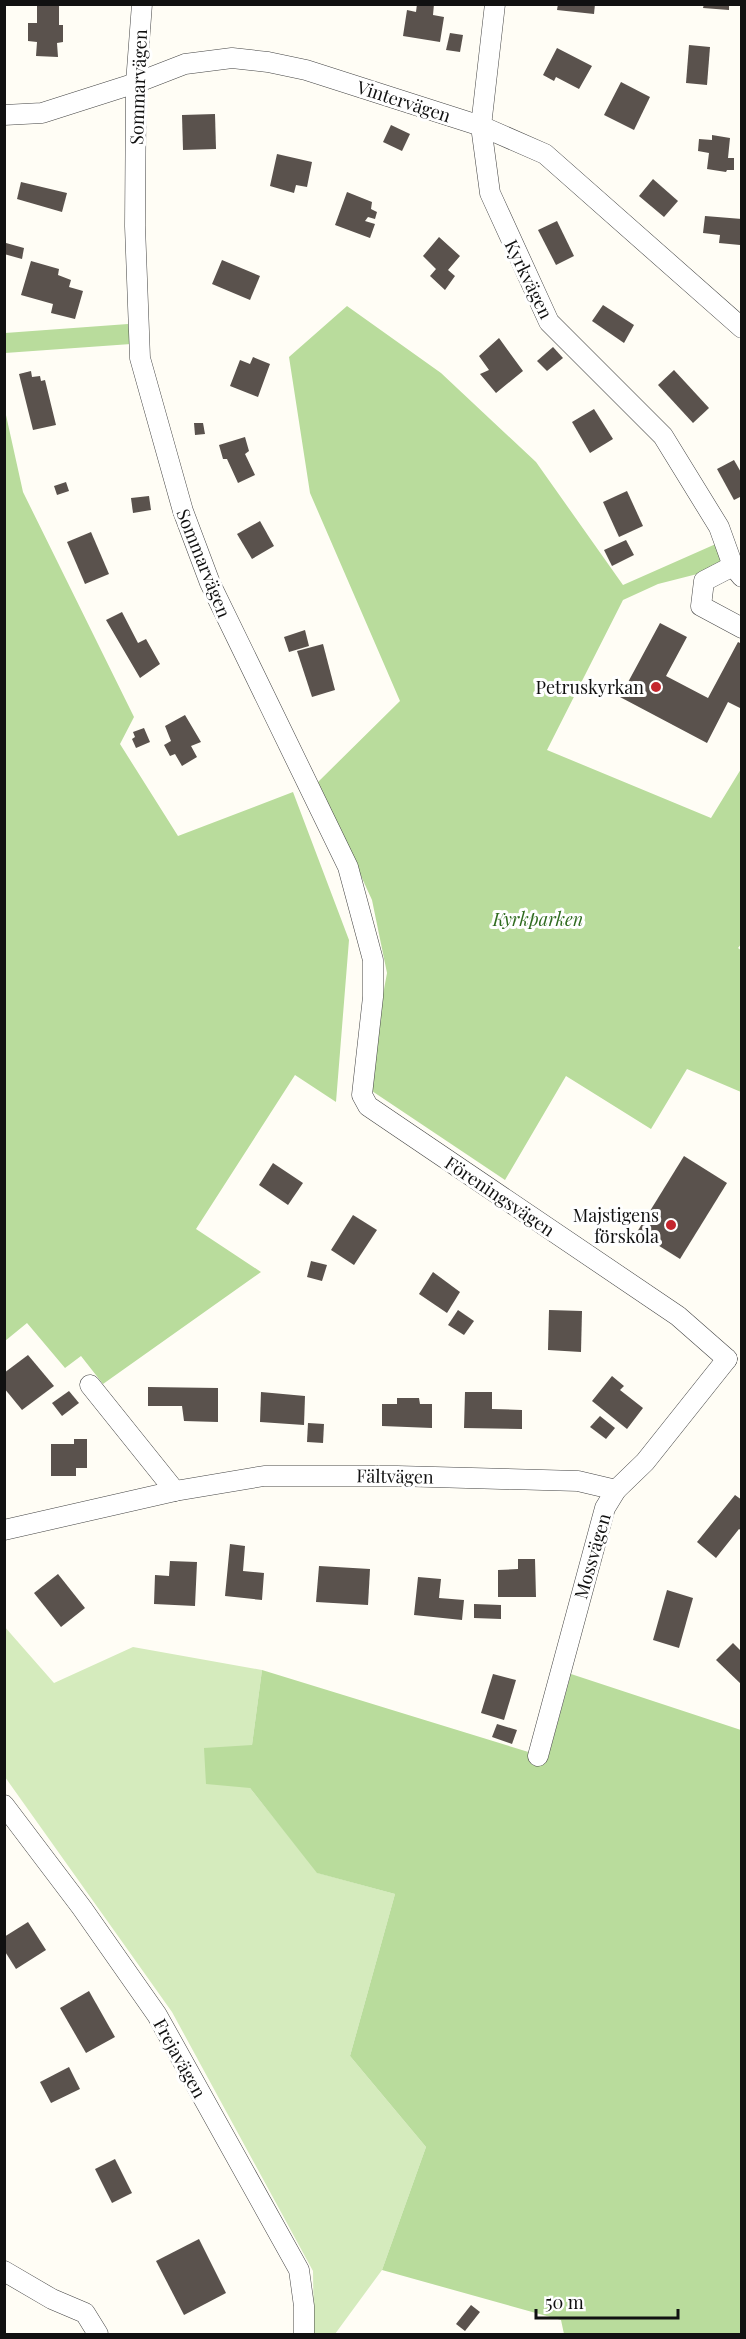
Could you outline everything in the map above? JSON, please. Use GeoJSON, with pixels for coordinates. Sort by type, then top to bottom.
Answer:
{"type":"FeatureCollection","features":[{"type":"Feature","properties":{"kind":"street","name":"Sommarvägen"},"geometry":{"type":"LineString","coordinates":[[142,4],[136,83],[135,226],[140,358],[183,511],[210,583],[348,867],[374,960],[373,997],[362,1095]]}},
{"type":"Feature","properties":{"kind":"street","name":"Kyrkvägen"},"geometry":{"type":"LineString","coordinates":[[495,4],[481,126],[490,193],[549,322],[663,436],[719,527],[737,572],[704,581],[700,606],[741,628]]}},
{"type":"Feature","properties":{"kind":"street","name":"Vintervägen"},"geometry":{"type":"LineString","coordinates":[[4,115],[42,113],[136,83],[184,64],[232,58],[268,62],[306,70],[481,126],[545,154],[741,328]]}},
{"type":"Feature","properties":{"kind":"street","name":"Föreningsvägen"},"geometry":{"type":"LineString","coordinates":[[362,1095],[368,1106],[393,1124],[678,1316],[734,1358]]}},
{"type":"Feature","properties":{"kind":"street","name":"Mossvägen"},"geometry":{"type":"LineString","coordinates":[[538,1756],[605,1508],[616,1490],[645,1462],[734,1358]]}},
{"type":"Feature","properties":{"kind":"street"},"geometry":{"type":"LineString","coordinates":[[90,1385],[175,1491]]}},
{"type":"Feature","properties":{"kind":"street","name":"Fältvägen"},"geometry":{"type":"LineString","coordinates":[[4,1530],[175,1491],[264,1476],[315,1475],[578,1481],[616,1490]]}},
{"type":"Feature","properties":{"kind":"street","name":"Frejavägen"},"geometry":{"type":"LineString","coordinates":[[6,1810],[82,1908],[157,2015],[299,2270],[304,2306],[304,2334]]}},
{"type":"Feature","properties":{"kind":"street"},"geometry":{"type":"LineString","coordinates":[[4,2271],[52,2299],[85,2313],[98,2334]]}},
{"type":"Feature","properties":{"kind":"green space","name":"Kyrkparken"},"geometry":{"type":"Polygon","coordinates":[[[347,306],[441,373],[536,462],[623,585],[718,543],[722,553],[720,563],[709,571],[658,584],[623,600],[547,750],[711,818],[741,769],[742,943],[738,948],[742,951],[741,1092],[687,1069],[651,1129],[566,1076],[505,1180],[366,1087],[387,973],[372,900],[318,782],[400,701],[310,493],[289,357],[347,306]]]}},
{"type":"Feature","properties":{"kind":"green space"},"geometry":{"type":"Polygon","coordinates":[[[128,324],[131,344],[5,353],[5,333],[128,324]]]}},
{"type":"Feature","properties":{"kind":"green space"},"geometry":{"type":"Polygon","coordinates":[[[4,406],[23,492],[134,717],[120,744],[178,836],[293,792],[349,940],[336,1102],[295,1075],[196,1229],[261,1272],[103,1384],[81,1356],[65,1368],[27,1323],[5,1341],[4,406]]]}},
{"type":"Feature","properties":{"kind":"green space"},"geometry":{"type":"Polygon","coordinates":[[[4,1626],[54,1683],[133,1647],[262,1670],[252,1745],[250,1788],[318,1873],[395,1894],[350,2056],[426,2147],[382,2270],[335,2334],[314,2334],[313,2271],[172,2012],[5,1777],[4,1626]]]}},
{"type":"Feature","properties":{"kind":"green space"},"geometry":{"type":"Polygon","coordinates":[[[262,1670],[548,1758],[571,1674],[741,1730],[741,2334],[564,2334],[561,2320],[382,2270],[426,2147],[350,2056],[395,1894],[317,1873],[250,1788],[206,1784],[204,1748],[252,1745],[262,1670]]]}},
{"type":"Feature","properties":{"kind":"building"},"geometry":{"type":"Polygon","coordinates":[[[417,4],[434,4],[433,15],[444,17],[440,42],[403,36],[407,10],[416,12],[417,4]]]}},
{"type":"Feature","properties":{"kind":"building"},"geometry":{"type":"Polygon","coordinates":[[[558,4],[595,4],[594,14],[557,10],[558,4]]]}},
{"type":"Feature","properties":{"kind":"building"},"geometry":{"type":"Polygon","coordinates":[[[704,4],[729,4],[729,10],[703,8],[704,4]]]}},
{"type":"Feature","properties":{"kind":"building"},"geometry":{"type":"Polygon","coordinates":[[[37,5],[59,6],[59,25],[63,25],[63,42],[57,43],[58,57],[36,56],[37,42],[28,41],[28,23],[37,23],[37,5]]]}},
{"type":"Feature","properties":{"kind":"building"},"geometry":{"type":"Polygon","coordinates":[[[450,33],[463,35],[460,52],[446,50],[450,33]]]}},
{"type":"Feature","properties":{"kind":"building"},"geometry":{"type":"Polygon","coordinates":[[[689,45],[710,47],[707,85],[686,83],[689,45]]]}},
{"type":"Feature","properties":{"kind":"building"},"geometry":{"type":"Polygon","coordinates":[[[557,48],[592,66],[579,89],[556,77],[554,81],[543,75],[557,48]]]}},
{"type":"Feature","properties":{"kind":"building"},"geometry":{"type":"Polygon","coordinates":[[[621,82],[650,97],[634,130],[604,115],[621,82]]]}},
{"type":"Feature","properties":{"kind":"building"},"geometry":{"type":"Polygon","coordinates":[[[215,114],[216,149],[183,150],[182,115],[215,114]]]}},
{"type":"Feature","properties":{"kind":"building"},"geometry":{"type":"Polygon","coordinates":[[[391,125],[410,134],[402,151],[383,142],[391,125]]]}},
{"type":"Feature","properties":{"kind":"building"},"geometry":{"type":"Polygon","coordinates":[[[712,135],[730,138],[728,158],[734,158],[734,170],[726,172],[707,169],[709,153],[698,151],[699,139],[712,140],[712,135]]]}},
{"type":"Feature","properties":{"kind":"building"},"geometry":{"type":"Polygon","coordinates":[[[277,154],[312,162],[307,187],[296,185],[294,193],[270,186],[277,154]]]}},
{"type":"Feature","properties":{"kind":"building"},"geometry":{"type":"Polygon","coordinates":[[[653,179],[678,201],[664,217],[639,196],[653,179]]]}},
{"type":"Feature","properties":{"kind":"building"},"geometry":{"type":"Polygon","coordinates":[[[21,182],[67,193],[62,212],[17,199],[21,182]]]}},
{"type":"Feature","properties":{"kind":"building"},"geometry":{"type":"Polygon","coordinates":[[[347,192],[372,202],[371,209],[377,212],[375,219],[368,217],[365,221],[375,224],[370,238],[335,225],[347,192]]]}},
{"type":"Feature","properties":{"kind":"building"},"geometry":{"type":"Polygon","coordinates":[[[705,216],[742,219],[740,245],[719,243],[720,235],[703,233],[705,216]]]}},
{"type":"Feature","properties":{"kind":"building"},"geometry":{"type":"Polygon","coordinates":[[[557,221],[574,256],[556,265],[538,230],[557,221]]]}},
{"type":"Feature","properties":{"kind":"building"},"geometry":{"type":"Polygon","coordinates":[[[439,237],[460,256],[448,270],[455,276],[445,290],[430,276],[436,269],[423,256],[439,237]]]}},
{"type":"Feature","properties":{"kind":"building"},"geometry":{"type":"Polygon","coordinates":[[[6,243],[24,248],[22,259],[4,254],[6,243]]]}},
{"type":"Feature","properties":{"kind":"building"},"geometry":{"type":"Polygon","coordinates":[[[222,260],[260,276],[250,300],[212,284],[222,260]]]}},
{"type":"Feature","properties":{"kind":"building"},"geometry":{"type":"Polygon","coordinates":[[[31,261],[59,269],[58,275],[71,280],[69,287],[83,291],[75,319],[51,313],[53,304],[21,295],[31,261]]]}},
{"type":"Feature","properties":{"kind":"building"},"geometry":{"type":"Polygon","coordinates":[[[603,305],[634,325],[624,343],[592,321],[603,305]]]}},
{"type":"Feature","properties":{"kind":"building"},"geometry":{"type":"Polygon","coordinates":[[[499,338],[523,371],[496,393],[480,374],[489,370],[479,356],[499,338]]]}},
{"type":"Feature","properties":{"kind":"building"},"geometry":{"type":"Polygon","coordinates":[[[553,347],[563,358],[547,371],[537,361],[553,347]]]}},
{"type":"Feature","properties":{"kind":"building"},"geometry":{"type":"Polygon","coordinates":[[[253,357],[270,364],[258,397],[230,386],[240,360],[250,364],[253,357]]]}},
{"type":"Feature","properties":{"kind":"building"},"geometry":{"type":"Polygon","coordinates":[[[674,370],[709,408],[693,423],[658,385],[674,370]]]}},
{"type":"Feature","properties":{"kind":"building"},"geometry":{"type":"Polygon","coordinates":[[[31,371],[32,377],[40,376],[41,381],[45,380],[56,425],[33,430],[19,374],[31,371]]]}},
{"type":"Feature","properties":{"kind":"building"},"geometry":{"type":"Polygon","coordinates":[[[594,409],[613,439],[590,453],[572,422],[594,409]]]}},
{"type":"Feature","properties":{"kind":"building"},"geometry":{"type":"Polygon","coordinates":[[[194,423],[203,423],[205,434],[195,435],[194,423]]]}},
{"type":"Feature","properties":{"kind":"building"},"geometry":{"type":"Polygon","coordinates":[[[245,437],[249,451],[245,454],[255,475],[238,483],[227,459],[223,459],[219,445],[245,437]]]}},
{"type":"Feature","properties":{"kind":"building"},"geometry":{"type":"Polygon","coordinates":[[[734,460],[742,474],[742,496],[734,500],[717,469],[734,460]]]}},
{"type":"Feature","properties":{"kind":"building"},"geometry":{"type":"Polygon","coordinates":[[[66,482],[69,491],[57,495],[54,486],[66,482]]]}},
{"type":"Feature","properties":{"kind":"building"},"geometry":{"type":"Polygon","coordinates":[[[627,491],[643,526],[619,537],[603,502],[627,491]]]}},
{"type":"Feature","properties":{"kind":"building"},"geometry":{"type":"Polygon","coordinates":[[[149,496],[151,510],[133,513],[131,498],[149,496]]]}},
{"type":"Feature","properties":{"kind":"building"},"geometry":{"type":"Polygon","coordinates":[[[260,521],[274,546],[252,559],[237,534],[260,521]]]}},
{"type":"Feature","properties":{"kind":"building"},"geometry":{"type":"Polygon","coordinates":[[[91,532],[109,574],[85,584],[67,542],[91,532]]]}},
{"type":"Feature","properties":{"kind":"building"},"geometry":{"type":"Polygon","coordinates":[[[626,540],[634,555],[612,566],[604,550],[626,540]]]}},
{"type":"Feature","properties":{"kind":"building"},"geometry":{"type":"Polygon","coordinates":[[[122,612],[138,643],[146,639],[160,664],[140,678],[106,620],[122,612]]]}},
{"type":"Feature","properties":{"kind":"building","name":"Petruskyrkan"},"geometry":{"type":"Polygon","coordinates":[[[660,623],[687,637],[666,676],[708,698],[738,642],[742,644],[742,709],[728,702],[707,743],[620,697],[660,623]]]}},
{"type":"Feature","properties":{"kind":"building"},"geometry":{"type":"Polygon","coordinates":[[[305,630],[309,646],[289,652],[284,637],[305,630]]]}},
{"type":"Feature","properties":{"kind":"building"},"geometry":{"type":"Polygon","coordinates":[[[323,644],[335,690],[312,697],[297,651],[323,644]]]}},
{"type":"Feature","properties":{"kind":"building"},"geometry":{"type":"Polygon","coordinates":[[[185,715],[201,742],[191,746],[197,757],[182,766],[175,754],[170,756],[164,745],[171,741],[165,726],[185,715]]]}},
{"type":"Feature","properties":{"kind":"building"},"geometry":{"type":"Polygon","coordinates":[[[144,728],[150,742],[136,748],[132,739],[135,737],[133,732],[144,728]]]}},
{"type":"Feature","properties":{"kind":"building"},"geometry":{"type":"Polygon","coordinates":[[[684,1156],[727,1183],[680,1259],[637,1232],[684,1156]]]}},
{"type":"Feature","properties":{"kind":"building"},"geometry":{"type":"Polygon","coordinates":[[[273,1163],[303,1183],[288,1205],[259,1185],[273,1163]]]}},
{"type":"Feature","properties":{"kind":"building"},"geometry":{"type":"Polygon","coordinates":[[[353,1215],[377,1230],[354,1265],[331,1250],[353,1215]]]}},
{"type":"Feature","properties":{"kind":"building"},"geometry":{"type":"Polygon","coordinates":[[[311,1261],[327,1265],[322,1281],[307,1277],[311,1261]]]}},
{"type":"Feature","properties":{"kind":"building"},"geometry":{"type":"Polygon","coordinates":[[[433,1272],[460,1292],[447,1313],[419,1294],[433,1272]]]}},
{"type":"Feature","properties":{"kind":"building"},"geometry":{"type":"Polygon","coordinates":[[[458,1310],[474,1321],[464,1335],[448,1325],[458,1310]]]}},
{"type":"Feature","properties":{"kind":"building"},"geometry":{"type":"Polygon","coordinates":[[[549,1310],[582,1311],[581,1352],[548,1350],[549,1310]]]}},
{"type":"Feature","properties":{"kind":"building"},"geometry":{"type":"Polygon","coordinates":[[[28,1355],[54,1386],[22,1410],[4,1388],[4,1373],[28,1355]]]}},
{"type":"Feature","properties":{"kind":"building"},"geometry":{"type":"Polygon","coordinates":[[[612,1376],[624,1386],[620,1390],[643,1408],[627,1429],[592,1401],[612,1376]]]}},
{"type":"Feature","properties":{"kind":"building"},"geometry":{"type":"Polygon","coordinates":[[[148,1387],[218,1388],[218,1422],[184,1421],[182,1406],[148,1406],[148,1387]]]}},
{"type":"Feature","properties":{"kind":"building"},"geometry":{"type":"Polygon","coordinates":[[[69,1391],[79,1403],[62,1416],[52,1403],[69,1391]]]}},
{"type":"Feature","properties":{"kind":"building"},"geometry":{"type":"Polygon","coordinates":[[[261,1392],[305,1396],[304,1425],[260,1422],[261,1392]]]}},
{"type":"Feature","properties":{"kind":"building"},"geometry":{"type":"Polygon","coordinates":[[[465,1392],[492,1392],[492,1409],[522,1410],[522,1429],[464,1428],[465,1392]]]}},
{"type":"Feature","properties":{"kind":"building"},"geometry":{"type":"Polygon","coordinates":[[[397,1398],[419,1398],[420,1404],[432,1404],[432,1428],[382,1426],[382,1404],[397,1404],[397,1398]]]}},
{"type":"Feature","properties":{"kind":"building"},"geometry":{"type":"Polygon","coordinates":[[[600,1416],[615,1428],[606,1439],[590,1427],[600,1416]]]}},
{"type":"Feature","properties":{"kind":"building"},"geometry":{"type":"Polygon","coordinates":[[[308,1423],[324,1424],[323,1443],[307,1442],[308,1423]]]}},
{"type":"Feature","properties":{"kind":"building"},"geometry":{"type":"Polygon","coordinates":[[[74,1439],[87,1439],[87,1468],[76,1468],[76,1476],[51,1476],[51,1444],[74,1444],[74,1439]]]}},
{"type":"Feature","properties":{"kind":"building"},"geometry":{"type":"Polygon","coordinates":[[[735,1495],[742,1500],[742,1531],[739,1529],[716,1558],[697,1542],[735,1495]]]}},
{"type":"Feature","properties":{"kind":"building"},"geometry":{"type":"Polygon","coordinates":[[[230,1544],[245,1546],[243,1571],[264,1573],[262,1600],[225,1596],[230,1544]]]}},
{"type":"Feature","properties":{"kind":"building"},"geometry":{"type":"Polygon","coordinates":[[[518,1559],[535,1559],[536,1597],[498,1597],[498,1570],[518,1569],[518,1559]]]}},
{"type":"Feature","properties":{"kind":"building"},"geometry":{"type":"Polygon","coordinates":[[[170,1561],[197,1562],[195,1606],[154,1604],[155,1575],[169,1576],[170,1561]]]}},
{"type":"Feature","properties":{"kind":"building"},"geometry":{"type":"Polygon","coordinates":[[[319,1566],[370,1569],[368,1605],[316,1602],[319,1566]]]}},
{"type":"Feature","properties":{"kind":"building"},"geometry":{"type":"Polygon","coordinates":[[[58,1574],[85,1608],[61,1627],[34,1593],[58,1574]]]}},
{"type":"Feature","properties":{"kind":"building"},"geometry":{"type":"Polygon","coordinates":[[[418,1577],[441,1579],[439,1598],[464,1600],[462,1620],[414,1615],[418,1577]]]}},
{"type":"Feature","properties":{"kind":"building"},"geometry":{"type":"Polygon","coordinates":[[[667,1590],[693,1598],[679,1648],[653,1640],[667,1590]]]}},
{"type":"Feature","properties":{"kind":"building"},"geometry":{"type":"Polygon","coordinates":[[[474,1604],[501,1605],[501,1619],[474,1618],[474,1604]]]}},
{"type":"Feature","properties":{"kind":"building"},"geometry":{"type":"Polygon","coordinates":[[[733,1643],[742,1652],[742,1685],[716,1660],[733,1643]]]}},
{"type":"Feature","properties":{"kind":"building"},"geometry":{"type":"Polygon","coordinates":[[[493,1674],[516,1680],[504,1720],[481,1713],[493,1674]]]}},
{"type":"Feature","properties":{"kind":"building"},"geometry":{"type":"Polygon","coordinates":[[[497,1724],[517,1730],[512,1744],[492,1737],[497,1724]]]}},
{"type":"Feature","properties":{"kind":"building"},"geometry":{"type":"Polygon","coordinates":[[[28,1922],[46,1950],[16,1969],[4,1950],[4,1937],[28,1922]]]}},
{"type":"Feature","properties":{"kind":"building"},"geometry":{"type":"Polygon","coordinates":[[[89,1991],[115,2037],[86,2053],[60,2008],[89,1991]]]}},
{"type":"Feature","properties":{"kind":"building"},"geometry":{"type":"Polygon","coordinates":[[[69,2067],[80,2089],[51,2103],[40,2082],[69,2067]]]}},
{"type":"Feature","properties":{"kind":"building"},"geometry":{"type":"Polygon","coordinates":[[[115,2159],[132,2193],[112,2203],[95,2169],[115,2159]]]}},
{"type":"Feature","properties":{"kind":"building"},"geometry":{"type":"Polygon","coordinates":[[[199,2239],[226,2293],[184,2315],[156,2261],[199,2239]]]}},
{"type":"Feature","properties":{"kind":"building"},"geometry":{"type":"Polygon","coordinates":[[[471,2305],[480,2312],[465,2331],[456,2324],[471,2305]]]}},
{"type":"Feature","properties":{"kind":"place","name":"Petruskyrkan"},"geometry":{"type":"Point","coordinates":[656,687]}},
{"type":"Feature","properties":{"kind":"place","name":"Majstigens förskola"},"geometry":{"type":"Point","coordinates":[671,1225]}}]}
